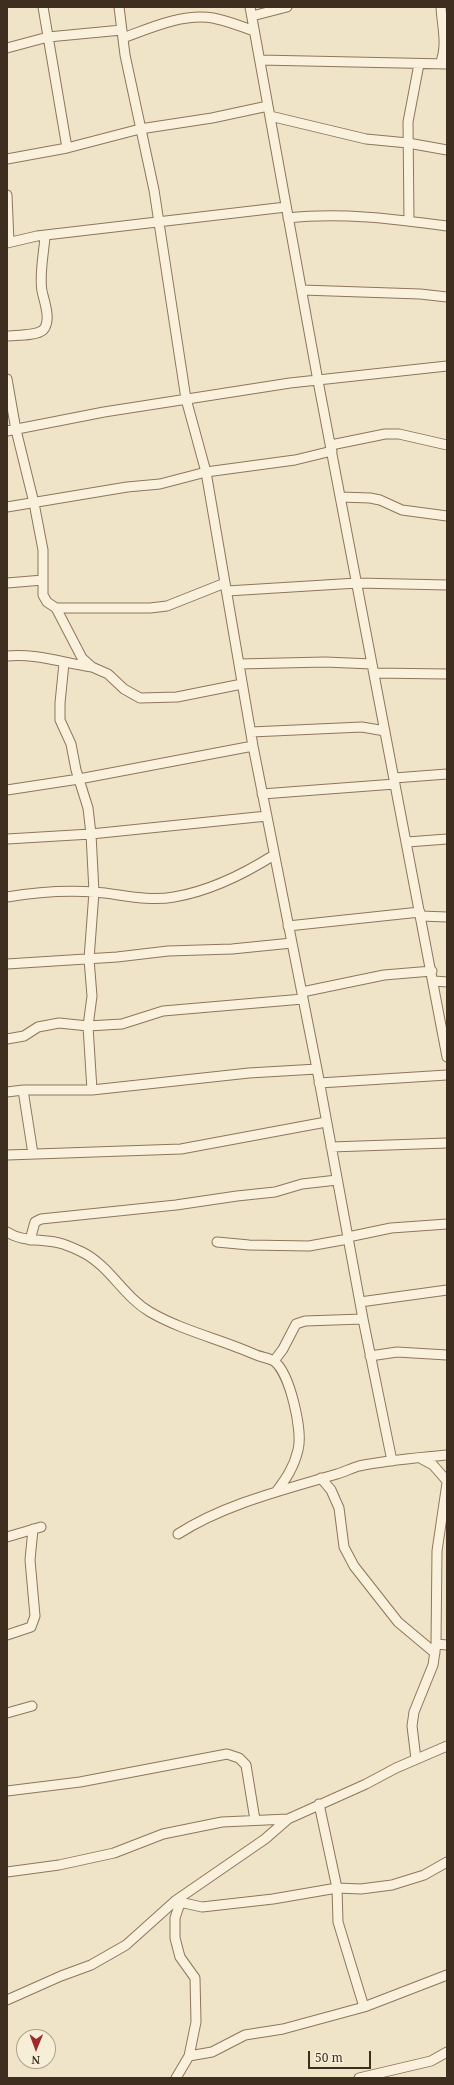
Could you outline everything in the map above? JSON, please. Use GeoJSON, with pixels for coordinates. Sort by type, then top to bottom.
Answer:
{"type":"FeatureCollection","features":[{"type":"Feature","properties":{"kind":"street"},"geometry":{"type":"LineString","coordinates":[[42,7],[67,148]]}},
{"type":"Feature","properties":{"kind":"street"},"geometry":{"type":"LineString","coordinates":[[119,7],[122,34],[159,222],[186,399],[206,472],[250,732],[317,1069],[370,1356],[392,1461]]}},
{"type":"Feature","properties":{"kind":"street"},"geometry":{"type":"LineString","coordinates":[[286,7],[251,11],[254,31],[318,381],[434,981],[447,1057]]}},
{"type":"Feature","properties":{"kind":"street"},"geometry":{"type":"LineString","coordinates":[[260,60],[444,64],[445,43],[441,7]]}},
{"type":"Feature","properties":{"kind":"street"},"geometry":{"type":"LineString","coordinates":[[7,48],[48,37],[122,34],[160,24],[195,18],[212,18],[254,31]]}},
{"type":"Feature","properties":{"kind":"street"},"geometry":{"type":"LineString","coordinates":[[409,221],[408,122],[419,64]]}},
{"type":"Feature","properties":{"kind":"street"},"geometry":{"type":"LineString","coordinates":[[7,159],[67,148],[140,129],[212,118],[268,106]]}},
{"type":"Feature","properties":{"kind":"street"},"geometry":{"type":"LineString","coordinates":[[270,116],[366,139],[408,143],[447,150]]}},
{"type":"Feature","properties":{"kind":"street"},"geometry":{"type":"LineString","coordinates":[[7,195],[8,242],[45,236],[286,207]]}},
{"type":"Feature","properties":{"kind":"street"},"geometry":{"type":"LineString","coordinates":[[288,218],[331,216],[409,221],[447,226]]}},
{"type":"Feature","properties":{"kind":"street"},"geometry":{"type":"LineString","coordinates":[[7,336],[35,333],[42,331],[46,325],[46,313],[42,288],[45,236]]}},
{"type":"Feature","properties":{"kind":"street"},"geometry":{"type":"LineString","coordinates":[[302,290],[420,294],[447,297]]}},
{"type":"Feature","properties":{"kind":"street"},"geometry":{"type":"LineString","coordinates":[[12,430],[104,412],[290,383],[447,366]]}},
{"type":"Feature","properties":{"kind":"street"},"geometry":{"type":"LineString","coordinates":[[7,378],[12,430],[34,502],[43,550],[43,595],[47,602],[56,608],[82,658],[92,667]]}},
{"type":"Feature","properties":{"kind":"street"},"geometry":{"type":"LineString","coordinates":[[7,507],[127,487],[160,484],[206,472],[294,460],[371,436],[399,434],[447,445]]}},
{"type":"Feature","properties":{"kind":"street"},"geometry":{"type":"LineString","coordinates":[[340,497],[370,498],[380,500],[402,510],[447,516]]}},
{"type":"Feature","properties":{"kind":"street"},"geometry":{"type":"LineString","coordinates":[[7,583],[44,580]]}},
{"type":"Feature","properties":{"kind":"street"},"geometry":{"type":"LineString","coordinates":[[56,608],[150,608],[167,606],[226,587],[357,583],[447,585]]}},
{"type":"Feature","properties":{"kind":"street"},"geometry":{"type":"LineString","coordinates":[[7,656],[38,656],[64,664],[92,667],[108,674],[124,689],[140,698],[177,697],[242,684]]}},
{"type":"Feature","properties":{"kind":"street"},"geometry":{"type":"LineString","coordinates":[[239,664],[325,662],[373,669],[447,674]]}},
{"type":"Feature","properties":{"kind":"street"},"geometry":{"type":"LineString","coordinates":[[64,664],[60,703],[60,720],[71,744],[79,779],[88,808],[91,834],[94,892],[89,958],[92,982],[88,1026],[92,1090]]}},
{"type":"Feature","properties":{"kind":"street"},"geometry":{"type":"LineString","coordinates":[[250,732],[362,727],[385,731]]}},
{"type":"Feature","properties":{"kind":"street"},"geometry":{"type":"LineString","coordinates":[[7,790],[79,779],[253,746]]}},
{"type":"Feature","properties":{"kind":"street"},"geometry":{"type":"LineString","coordinates":[[262,794],[395,781],[447,774]]}},
{"type":"Feature","properties":{"kind":"street"},"geometry":{"type":"LineString","coordinates":[[7,839],[91,834],[267,816]]}},
{"type":"Feature","properties":{"kind":"street"},"geometry":{"type":"LineString","coordinates":[[407,842],[447,839]]}},
{"type":"Feature","properties":{"kind":"street"},"geometry":{"type":"LineString","coordinates":[[7,896],[42,891],[94,892],[144,898],[173,897],[223,882],[248,871],[274,855]]}},
{"type":"Feature","properties":{"kind":"street"},"geometry":{"type":"LineString","coordinates":[[288,926],[421,914],[447,917]]}},
{"type":"Feature","properties":{"kind":"street"},"geometry":{"type":"LineString","coordinates":[[7,964],[168,951],[232,949],[292,943]]}},
{"type":"Feature","properties":{"kind":"street"},"geometry":{"type":"LineString","coordinates":[[7,1039],[24,1036],[38,1027],[59,1023],[88,1026],[122,1024],[163,1011],[302,996],[384,975],[432,972]]}},
{"type":"Feature","properties":{"kind":"street"},"geometry":{"type":"LineString","coordinates":[[434,981],[447,982]]}},
{"type":"Feature","properties":{"kind":"street"},"geometry":{"type":"LineString","coordinates":[[7,1092],[23,1090],[92,1090],[249,1073],[317,1069]]}},
{"type":"Feature","properties":{"kind":"street"},"geometry":{"type":"LineString","coordinates":[[319,1082],[447,1076]]}},
{"type":"Feature","properties":{"kind":"street"},"geometry":{"type":"LineString","coordinates":[[23,1090],[34,1154]]}},
{"type":"Feature","properties":{"kind":"street"},"geometry":{"type":"LineString","coordinates":[[7,1155],[181,1149],[326,1122]]}},
{"type":"Feature","properties":{"kind":"street"},"geometry":{"type":"LineString","coordinates":[[331,1147],[447,1143]]}},
{"type":"Feature","properties":{"kind":"street"},"geometry":{"type":"LineString","coordinates":[[30,1240],[35,1222],[42,1219],[176,1205],[275,1192],[302,1184],[337,1180]]}},
{"type":"Feature","properties":{"kind":"street"},"geometry":{"type":"LineString","coordinates":[[217,1242],[249,1245],[309,1246],[391,1228],[447,1224]]}},
{"type":"Feature","properties":{"kind":"street"},"geometry":{"type":"LineString","coordinates":[[7,1232],[22,1239],[62,1244],[84,1253],[110,1274],[126,1295],[143,1308],[166,1321],[196,1333],[241,1347],[274,1361],[284,1374],[297,1413],[299,1448],[291,1472],[276,1492]]}},
{"type":"Feature","properties":{"kind":"street"},"geometry":{"type":"LineString","coordinates":[[360,1302],[447,1290]]}},
{"type":"Feature","properties":{"kind":"street"},"geometry":{"type":"LineString","coordinates":[[274,1361],[283,1349],[296,1324],[305,1321],[363,1319]]}},
{"type":"Feature","properties":{"kind":"street"},"geometry":{"type":"LineString","coordinates":[[370,1356],[397,1352],[447,1355]]}},
{"type":"Feature","properties":{"kind":"street"},"geometry":{"type":"LineString","coordinates":[[178,1534],[195,1523],[224,1511],[276,1492],[359,1466],[447,1455]]}},
{"type":"Feature","properties":{"kind":"street"},"geometry":{"type":"LineString","coordinates":[[416,1759],[412,1726],[414,1712],[434,1664],[437,1551],[447,1482],[433,1465],[420,1458]]}},
{"type":"Feature","properties":{"kind":"street"},"geometry":{"type":"LineString","coordinates":[[321,1478],[331,1490],[339,1508],[344,1547],[354,1566],[398,1622],[435,1648]]}},
{"type":"Feature","properties":{"kind":"street"},"geometry":{"type":"LineString","coordinates":[[7,1537],[37,1528],[30,1560],[34,1616],[31,1627],[7,1635]]}},
{"type":"Feature","properties":{"kind":"street"},"geometry":{"type":"LineString","coordinates":[[437,1586],[447,1587]]}},
{"type":"Feature","properties":{"kind":"street"},"geometry":{"type":"LineString","coordinates":[[435,1648],[447,1644]]}},
{"type":"Feature","properties":{"kind":"street"},"geometry":{"type":"LineString","coordinates":[[7,1713],[32,1706]]}},
{"type":"Feature","properties":{"kind":"street"},"geometry":{"type":"LineString","coordinates":[[7,2000],[97,1962],[126,1944],[177,1902],[265,1839],[288,1819],[447,1746]]}},
{"type":"Feature","properties":{"kind":"street"},"geometry":{"type":"LineString","coordinates":[[7,1791],[80,1782],[227,1754],[239,1758],[246,1765],[255,1820]]}},
{"type":"Feature","properties":{"kind":"street"},"geometry":{"type":"LineString","coordinates":[[319,1804],[337,1888],[338,1922],[364,2007]]}},
{"type":"Feature","properties":{"kind":"street"},"geometry":{"type":"LineString","coordinates":[[7,1872],[59,1865],[114,1853],[163,1834],[222,1822],[288,1819]]}},
{"type":"Feature","properties":{"kind":"street"},"geometry":{"type":"LineString","coordinates":[[177,1902],[202,1907],[272,1899],[337,1888],[361,1888],[392,1885],[424,1875],[447,1862]]}},
{"type":"Feature","properties":{"kind":"street"},"geometry":{"type":"LineString","coordinates":[[176,2078],[189,2056],[196,2022],[195,1978],[180,1957],[175,1938],[177,1902]]}},
{"type":"Feature","properties":{"kind":"street"},"geometry":{"type":"LineString","coordinates":[[189,2056],[212,2052],[245,2035],[283,2029],[364,2007],[447,1974]]}},
{"type":"Feature","properties":{"kind":"street"},"geometry":{"type":"LineString","coordinates":[[359,2078],[432,2061],[447,2052]]}}]}
